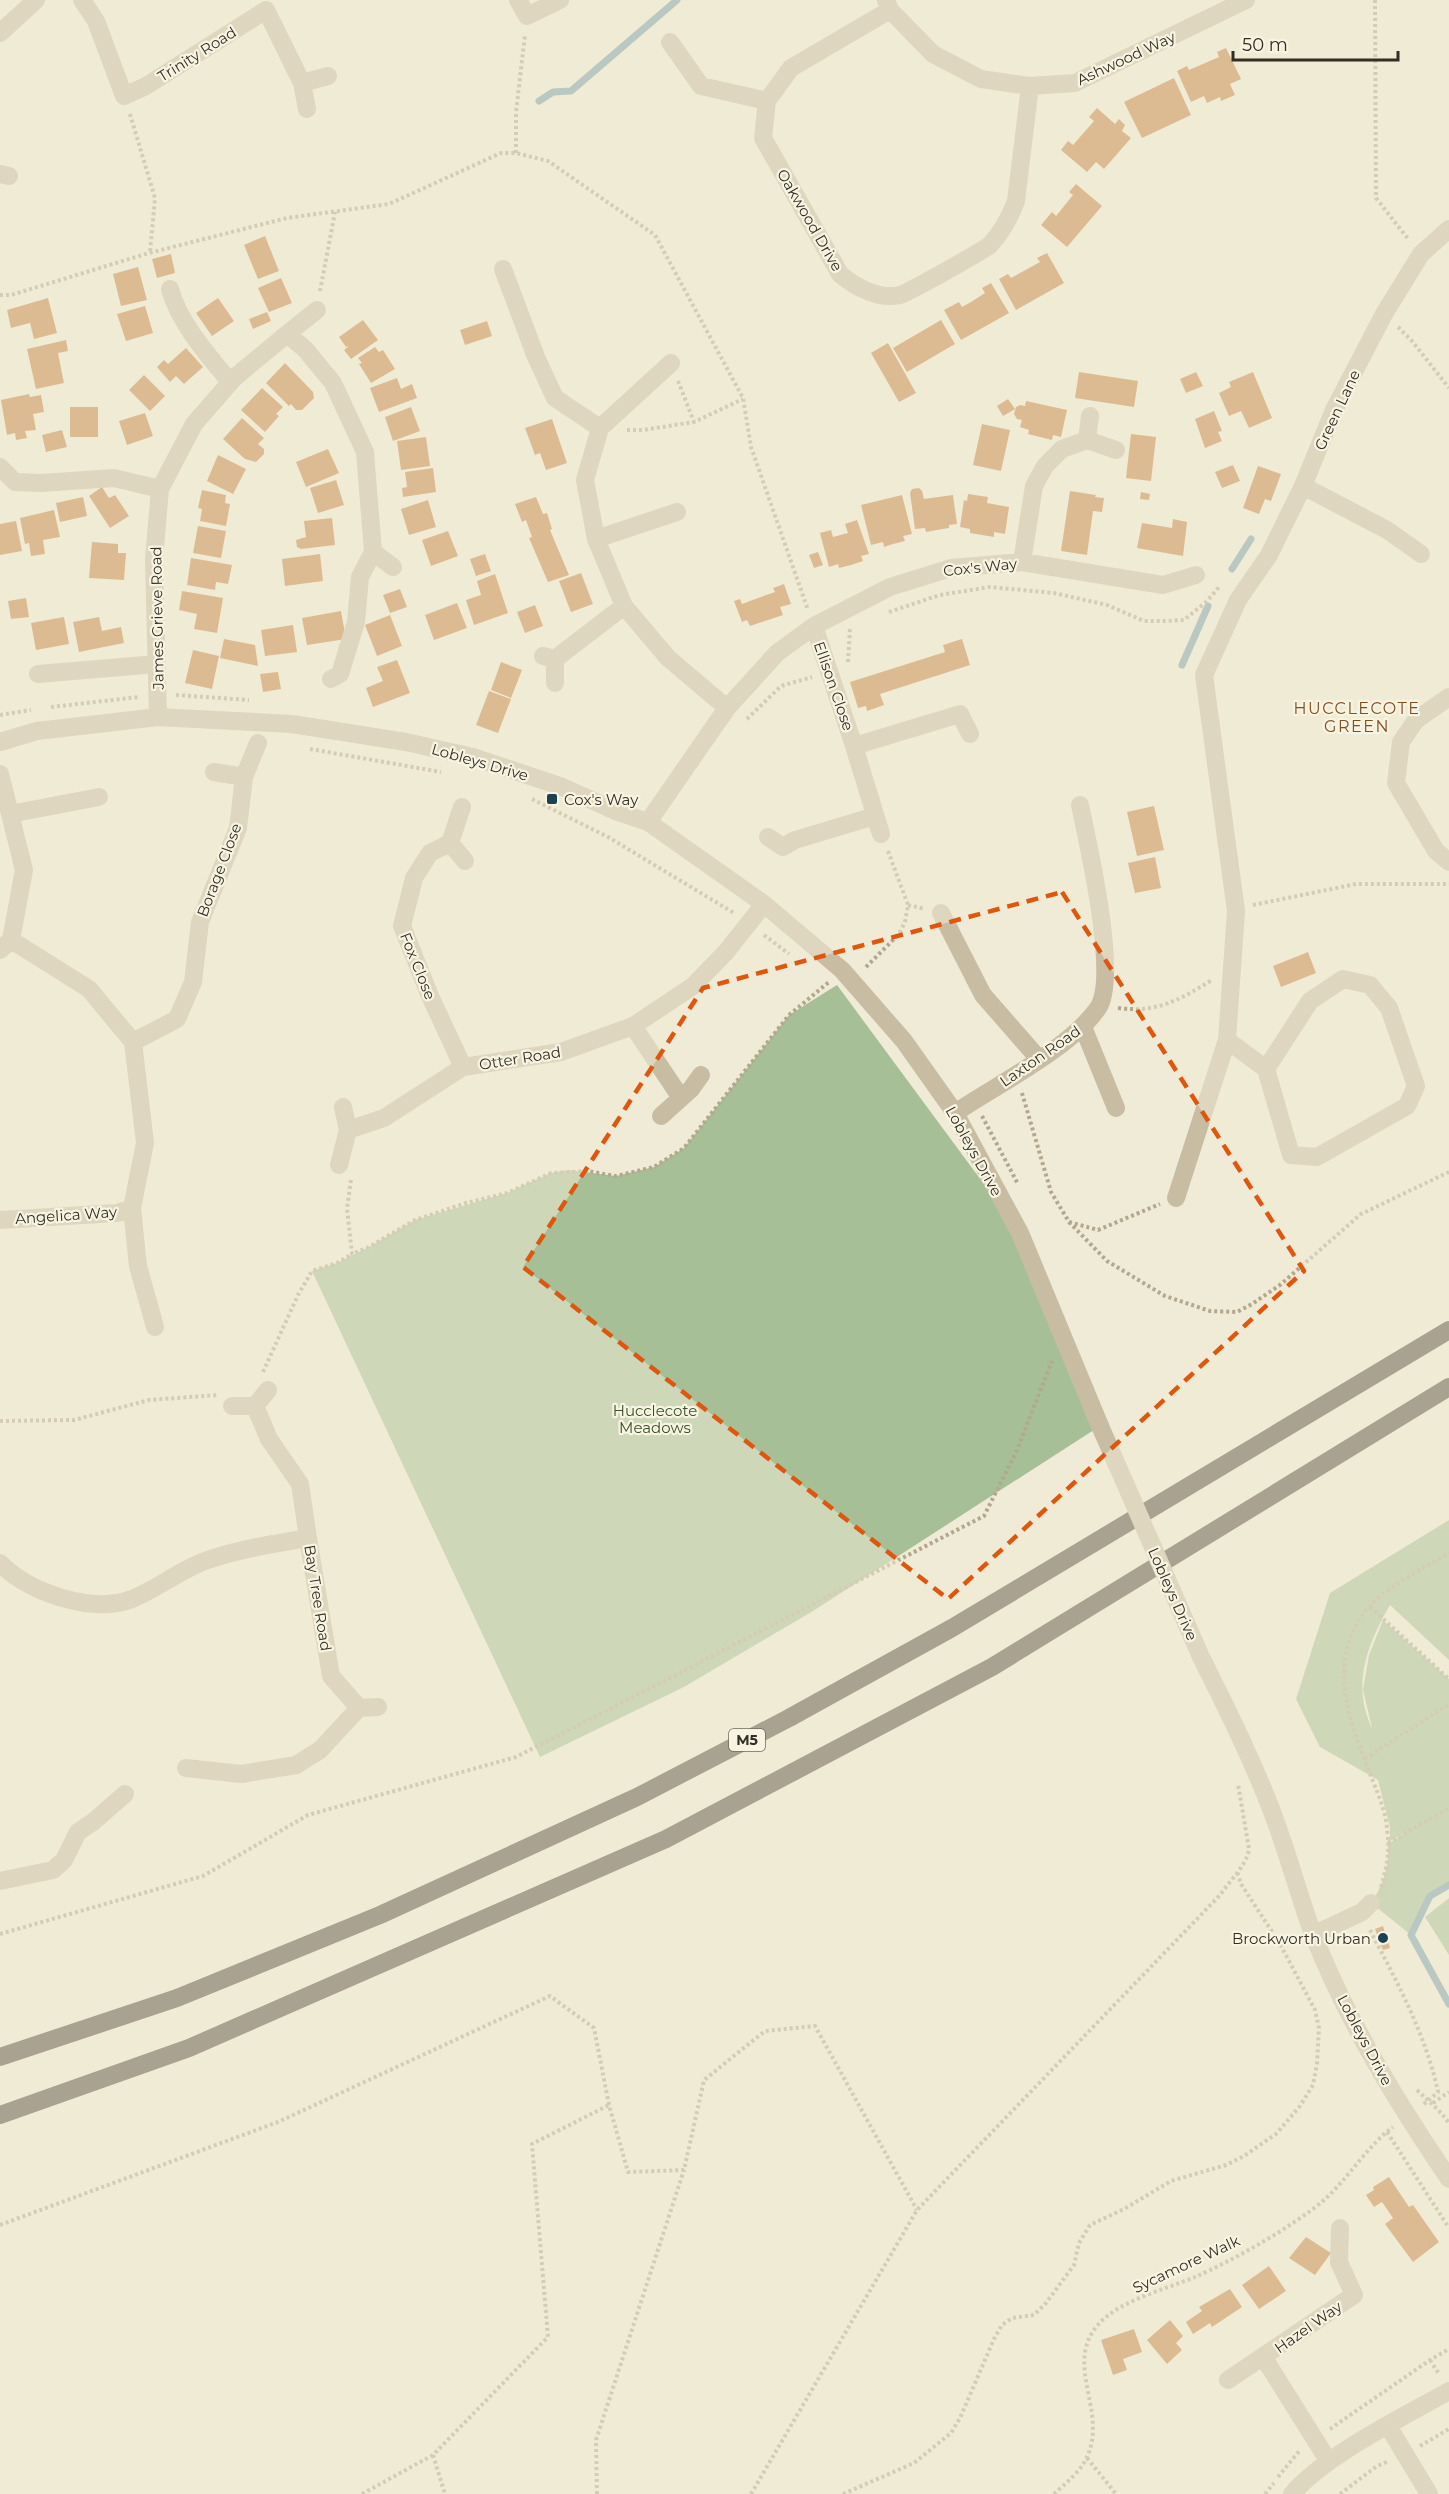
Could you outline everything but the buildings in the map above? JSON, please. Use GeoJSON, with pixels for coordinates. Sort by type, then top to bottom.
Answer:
{"type":"FeatureCollection","features":[{"type":"Feature","properties":{"kind":"highway","name":"M5"},"geometry":{"type":"LineString","coordinates":[[0,2057],[177,1998],[380,1915],[637,1797],[789,1718],[952,1628],[1449,1330]]}},
{"type":"Feature","properties":{"kind":"highway"},"geometry":{"type":"LineString","coordinates":[[0,2115],[189,2048],[666,1839],[992,1667],[1449,1387]]}},
{"type":"Feature","properties":{"kind":"street"},"geometry":{"type":"LineString","coordinates":[[0,33],[36,0]]}},
{"type":"Feature","properties":{"kind":"street"},"geometry":{"type":"LineString","coordinates":[[81,0],[96,21],[124,96]]}},
{"type":"Feature","properties":{"kind":"street"},"geometry":{"type":"LineString","coordinates":[[518,0],[527,16],[560,0]]}},
{"type":"Feature","properties":{"kind":"street","name":"Ashwood Way"},"geometry":{"type":"LineString","coordinates":[[888,5],[933,54],[981,79],[1030,86],[1075,83],[1246,0]]}},
{"type":"Feature","properties":{"kind":"street","name":"Trinity Road"},"geometry":{"type":"LineString","coordinates":[[124,96],[146,86],[264,5],[302,83],[307,109]]}},
{"type":"Feature","properties":{"kind":"street","name":"Oakwood Drive"},"geometry":{"type":"LineString","coordinates":[[888,5],[791,68],[767,101],[763,138],[840,274],[852,285],[883,295],[900,295],[988,247],[1010,217],[1016,201],[1030,86]]}},
{"type":"Feature","properties":{"kind":"street"},"geometry":{"type":"LineString","coordinates":[[670,42],[701,86],[767,101]]}},
{"type":"Feature","properties":{"kind":"street"},"geometry":{"type":"LineString","coordinates":[[302,83],[328,76]]}},
{"type":"Feature","properties":{"kind":"street","name":"Green Lane"},"geometry":{"type":"LineString","coordinates":[[1176,1198],[1227,1040],[1236,911],[1204,675],[1238,600],[1269,555],[1303,486],[1334,410],[1384,314],[1420,254],[1449,229]]}},
{"type":"Feature","properties":{"kind":"street"},"geometry":{"type":"LineString","coordinates":[[503,269],[536,357],[555,398],[600,428]]}},
{"type":"Feature","properties":{"kind":"street"},"geometry":{"type":"LineString","coordinates":[[170,289],[174,304],[230,382]]}},
{"type":"Feature","properties":{"kind":"street","name":"James Grieve Road"},"geometry":{"type":"LineString","coordinates":[[158,717],[154,559],[160,489],[194,424],[230,382],[316,310]]}},
{"type":"Feature","properties":{"kind":"street"},"geometry":{"type":"LineString","coordinates":[[287,333],[305,349],[333,383],[365,452],[373,552],[360,578],[356,622],[348,653],[340,674],[331,679]]}},
{"type":"Feature","properties":{"kind":"street"},"geometry":{"type":"LineString","coordinates":[[671,363],[600,428],[585,480],[596,539],[624,606],[668,658],[727,708]]}},
{"type":"Feature","properties":{"kind":"street"},"geometry":{"type":"LineString","coordinates":[[1088,440],[1090,416]]}},
{"type":"Feature","properties":{"kind":"street"},"geometry":{"type":"LineString","coordinates":[[1022,562],[1034,486],[1045,466],[1062,449],[1088,440],[1116,450]]}},
{"type":"Feature","properties":{"kind":"street"},"geometry":{"type":"LineString","coordinates":[[3,475],[15,482],[41,483],[114,478],[160,489]]}},
{"type":"Feature","properties":{"kind":"street"},"geometry":{"type":"LineString","coordinates":[[1303,486],[1387,530],[1421,554]]}},
{"type":"Feature","properties":{"kind":"street"},"geometry":{"type":"LineString","coordinates":[[596,539],[677,512]]}},
{"type":"Feature","properties":{"kind":"street"},"geometry":{"type":"LineString","coordinates":[[373,552],[393,567]]}},
{"type":"Feature","properties":{"kind":"street","name":"Cox's Way"},"geometry":{"type":"LineString","coordinates":[[648,822],[727,708],[777,652],[813,626],[890,587],[951,568],[1022,562],[1163,591],[1196,575]]}},
{"type":"Feature","properties":{"kind":"street"},"geometry":{"type":"LineString","coordinates":[[555,683],[549,657],[624,606]]}},
{"type":"Feature","properties":{"kind":"street","name":"Ellison Close"},"geometry":{"type":"LineString","coordinates":[[813,626],[881,834]]}},
{"type":"Feature","properties":{"kind":"street"},"geometry":{"type":"LineString","coordinates":[[38,674],[157,664]]}},
{"type":"Feature","properties":{"kind":"street"},"geometry":{"type":"LineString","coordinates":[[1449,697],[1416,720],[1401,742],[1396,783],[1436,851],[1449,862]]}},
{"type":"Feature","properties":{"kind":"street","name":"Ellison Close"},"geometry":{"type":"LineString","coordinates":[[854,746],[959,707],[970,734]]}},
{"type":"Feature","properties":{"kind":"street","name":"Lobleys Drive"},"geometry":{"type":"LineString","coordinates":[[0,742],[37,731],[158,717],[292,724],[406,742],[473,757],[560,786],[618,812],[648,822],[764,904],[842,970],[904,1041],[955,1113],[1020,1233],[1100,1426],[1201,1657],[1242,1741],[1272,1810],[1314,1935],[1370,2056],[1449,2180]]}},
{"type":"Feature","properties":{"kind":"street","name":"Borage Close"},"geometry":{"type":"LineString","coordinates":[[133,1042],[177,1019],[193,982],[200,922],[238,828],[244,777],[258,743]]}},
{"type":"Feature","properties":{"kind":"street"},"geometry":{"type":"LineString","coordinates":[[214,772],[244,777]]}},
{"type":"Feature","properties":{"kind":"street"},"geometry":{"type":"LineString","coordinates":[[0,774],[2,793],[10,814],[24,870],[5,945],[89,988],[133,1042]]}},
{"type":"Feature","properties":{"kind":"street"},"geometry":{"type":"LineString","coordinates":[[10,814],[99,797]]}},
{"type":"Feature","properties":{"kind":"street"},"geometry":{"type":"LineString","coordinates":[[1080,805],[1102,915],[1104,989],[1100,1006]]}},
{"type":"Feature","properties":{"kind":"street"},"geometry":{"type":"LineString","coordinates":[[462,807],[450,843],[465,861]]}},
{"type":"Feature","properties":{"kind":"street"},"geometry":{"type":"LineString","coordinates":[[768,837],[783,847],[795,840],[875,816]]}},
{"type":"Feature","properties":{"kind":"street","name":"Fox Close"},"geometry":{"type":"LineString","coordinates":[[450,843],[430,853],[414,878],[402,926],[430,996],[464,1067]]}},
{"type":"Feature","properties":{"kind":"street","name":"Otter Road"},"geometry":{"type":"LineString","coordinates":[[348,1130],[384,1118],[464,1067],[561,1052],[633,1026],[693,986],[726,951],[764,904]]}},
{"type":"Feature","properties":{"kind":"street"},"geometry":{"type":"LineString","coordinates":[[941,913],[983,995],[1039,1059]]}},
{"type":"Feature","properties":{"kind":"street"},"geometry":{"type":"LineString","coordinates":[[1227,1040],[1266,1070],[1291,1155],[1317,1157],[1407,1106],[1416,1086],[1389,1008],[1370,985],[1343,980],[1310,1001],[1266,1070]]}},
{"type":"Feature","properties":{"kind":"street","name":"Laxton Road"},"geometry":{"type":"LineString","coordinates":[[955,1113],[990,1089],[1017,1075],[1083,1027],[1100,1006]]}},
{"type":"Feature","properties":{"kind":"street"},"geometry":{"type":"LineString","coordinates":[[633,1026],[681,1098]]}},
{"type":"Feature","properties":{"kind":"street"},"geometry":{"type":"LineString","coordinates":[[1083,1027],[1116,1108]]}},
{"type":"Feature","properties":{"kind":"street","name":"Angelica Way"},"geometry":{"type":"LineString","coordinates":[[133,1042],[145,1143],[132,1208],[138,1266],[155,1327]]}},
{"type":"Feature","properties":{"kind":"street"},"geometry":{"type":"LineString","coordinates":[[661,1116],[701,1075]]}},
{"type":"Feature","properties":{"kind":"street"},"geometry":{"type":"LineString","coordinates":[[339,1165],[348,1130],[343,1107]]}},
{"type":"Feature","properties":{"kind":"street","name":"Angelica Way"},"geometry":{"type":"LineString","coordinates":[[0,1220],[117,1213],[132,1208]]}},
{"type":"Feature","properties":{"kind":"street"},"geometry":{"type":"LineString","coordinates":[[265,1382],[255,1406],[269,1439],[300,1484],[308,1538]]}},
{"type":"Feature","properties":{"kind":"street"},"geometry":{"type":"LineString","coordinates":[[227,1400],[255,1406]]}},
{"type":"Feature","properties":{"kind":"street","name":"Bay Tree Road"},"geometry":{"type":"LineString","coordinates":[[0,1563],[47,1595],[94,1603],[128,1600],[153,1590],[204,1561],[269,1544],[308,1538],[331,1676],[359,1708]]}},
{"type":"Feature","properties":{"kind":"street"},"geometry":{"type":"LineString","coordinates":[[186,1768],[241,1774],[275,1769],[306,1760],[320,1750],[359,1708],[378,1707]]}},
{"type":"Feature","properties":{"kind":"street"},"geometry":{"type":"LineString","coordinates":[[1,1880],[52,1870],[64,1860],[78,1832],[125,1794]]}},
{"type":"Feature","properties":{"kind":"street"},"geometry":{"type":"LineString","coordinates":[[1314,1935],[1367,1907]]}},
{"type":"Feature","properties":{"kind":"street","name":"Hazel Way"},"geometry":{"type":"LineString","coordinates":[[1228,2380],[1264,2358],[1354,2295],[1339,2262],[1340,2228]]}},
{"type":"Feature","properties":{"kind":"street","name":"Hazel Way"},"geometry":{"type":"LineString","coordinates":[[1264,2358],[1329,2462]]}},
{"type":"Feature","properties":{"kind":"street"},"geometry":{"type":"LineString","coordinates":[[1293,2494],[1302,2483],[1329,2462],[1449,2391]]}},
{"type":"Feature","properties":{"kind":"street"},"geometry":{"type":"LineString","coordinates":[[1388,2426],[1429,2494]]}},
{"type":"Feature","properties":{"kind":"path"},"geometry":{"type":"LineString","coordinates":[[1375,0],[1376,198],[1420,254]]}},
{"type":"Feature","properties":{"kind":"path"},"geometry":{"type":"LineString","coordinates":[[516,153],[516,112],[527,16]]}},
{"type":"Feature","properties":{"kind":"path"},"geometry":{"type":"LineString","coordinates":[[124,96],[156,198],[150,253]]}},
{"type":"Feature","properties":{"kind":"path"},"geometry":{"type":"LineString","coordinates":[[0,295],[11,295],[150,253],[287,218],[389,204],[501,153],[516,153],[548,160],[655,235],[743,398],[751,447],[813,626]]}},
{"type":"Feature","properties":{"kind":"path"},"geometry":{"type":"LineString","coordinates":[[316,310],[335,212]]}},
{"type":"Feature","properties":{"kind":"path"},"geometry":{"type":"LineString","coordinates":[[1384,314],[1412,341],[1449,388]]}},
{"type":"Feature","properties":{"kind":"path"},"geometry":{"type":"LineString","coordinates":[[671,363],[694,422]]}},
{"type":"Feature","properties":{"kind":"path"},"geometry":{"type":"LineString","coordinates":[[600,428],[643,430],[694,422],[743,398]]}},
{"type":"Feature","properties":{"kind":"path"},"geometry":{"type":"LineString","coordinates":[[1196,575],[1220,586],[1238,600]]}},
{"type":"Feature","properties":{"kind":"path"},"geometry":{"type":"LineString","coordinates":[[885,613],[940,595],[990,587],[1054,593],[1107,605],[1144,621],[1184,620],[1206,602],[1220,586]]}},
{"type":"Feature","properties":{"kind":"path"},"geometry":{"type":"LineString","coordinates":[[742,723],[781,686],[842,670],[849,661],[848,634],[852,624]]}},
{"type":"Feature","properties":{"kind":"path"},"geometry":{"type":"LineString","coordinates":[[306,749],[445,773]]}},
{"type":"Feature","properties":{"kind":"path"},"geometry":{"type":"LineString","coordinates":[[524,797],[608,837],[749,923],[794,958]]}},
{"type":"Feature","properties":{"kind":"path"},"geometry":{"type":"LineString","coordinates":[[866,968],[898,934],[905,922],[908,905],[881,834]]}},
{"type":"Feature","properties":{"kind":"path"},"geometry":{"type":"LineString","coordinates":[[1236,911],[1250,905],[1356,884],[1449,884]]}},
{"type":"Feature","properties":{"kind":"path"},"geometry":{"type":"LineString","coordinates":[[1100,1006],[1148,1009],[1177,1002],[1231,968]]}},
{"type":"Feature","properties":{"kind":"path"},"geometry":{"type":"LineString","coordinates":[[265,1382],[298,1295],[312,1271],[337,1263],[415,1220],[507,1192],[551,1173],[587,1171],[616,1176],[654,1167],[684,1148],[789,1015],[842,970]]}},
{"type":"Feature","properties":{"kind":"path"},"geometry":{"type":"LineString","coordinates":[[818,977],[826,983]]}},
{"type":"Feature","properties":{"kind":"path"},"geometry":{"type":"LineString","coordinates":[[1017,1075],[1051,1192],[1069,1221],[1107,1261],[1165,1296],[1210,1311],[1237,1312],[1280,1285],[1361,1214],[1449,1172]]}},
{"type":"Feature","properties":{"kind":"path"},"geometry":{"type":"LineString","coordinates":[[339,1165],[351,1180],[347,1208],[352,1254]]}},
{"type":"Feature","properties":{"kind":"path"},"geometry":{"type":"LineString","coordinates":[[1069,1221],[1098,1230],[1176,1198]]}},
{"type":"Feature","properties":{"kind":"path"},"geometry":{"type":"LineString","coordinates":[[0,1934],[203,1876],[308,1815],[516,1757],[984,1516],[1017,1450],[1055,1354],[1059,1364]]}},
{"type":"Feature","properties":{"kind":"path"},"geometry":{"type":"LineString","coordinates":[[0,1421],[74,1420],[149,1400],[227,1400]]}},
{"type":"Feature","properties":{"kind":"path"},"geometry":{"type":"LineString","coordinates":[[1431,2102],[1438,2092],[1433,2067],[1367,1907],[1380,1889],[1388,1862],[1388,1827],[1349,1716],[1343,1687],[1345,1654],[1355,1628],[1370,1607],[1402,1582],[1449,1553]]}},
{"type":"Feature","properties":{"kind":"path"},"geometry":{"type":"LineString","coordinates":[[1370,1607],[1449,1679]]}},
{"type":"Feature","properties":{"kind":"path"},"geometry":{"type":"LineString","coordinates":[[1365,1759],[1449,1704]]}},
{"type":"Feature","properties":{"kind":"path"},"geometry":{"type":"LineString","coordinates":[[751,2494],[917,2210],[1221,1894],[1248,1856],[1249,1849],[1238,1781]]}},
{"type":"Feature","properties":{"kind":"path"},"geometry":{"type":"LineString","coordinates":[[1388,1843],[1449,1808]]}},
{"type":"Feature","properties":{"kind":"path"},"geometry":{"type":"LineString","coordinates":[[843,2494],[914,2463],[951,2433],[1002,2325],[1012,2318],[1034,2316],[1046,2303],[1074,2265],[1079,2243],[1090,2225],[1171,2181],[1226,2165],[1244,2156],[1276,2134],[1300,2106],[1314,2085],[1319,2028],[1315,2010],[1280,1944],[1241,1884],[1236,1872]]}},
{"type":"Feature","properties":{"kind":"path"},"geometry":{"type":"LineString","coordinates":[[0,2225],[278,2122],[550,1996],[594,2028],[609,2105],[628,2172],[684,2170]]}},
{"type":"Feature","properties":{"kind":"path"},"geometry":{"type":"LineString","coordinates":[[597,2494],[596,2440],[684,2170],[704,2080],[765,2031],[814,2026],[917,2210]]}},
{"type":"Feature","properties":{"kind":"path"},"geometry":{"type":"LineString","coordinates":[[1408,2116],[1449,2092]]}},
{"type":"Feature","properties":{"kind":"path"},"geometry":{"type":"LineString","coordinates":[[1431,2102],[1449,2123]]}},
{"type":"Feature","properties":{"kind":"path"},"geometry":{"type":"LineString","coordinates":[[362,2494],[434,2455],[548,2337],[532,2144],[609,2105]]}},
{"type":"Feature","properties":{"kind":"path","name":"Sycamore Walk"},"geometry":{"type":"LineString","coordinates":[[1087,2458],[1094,2434],[1083,2356],[1086,2344],[1098,2325],[1109,2315],[1132,2303],[1197,2276],[1311,2210],[1345,2179],[1387,2132],[1449,2228]]}},
{"type":"Feature","properties":{"kind":"path"},"geometry":{"type":"LineString","coordinates":[[1265,2494],[1301,2447],[1326,2433],[1374,2397],[1449,2349]]}},
{"type":"Feature","properties":{"kind":"path"},"geometry":{"type":"LineString","coordinates":[[434,2455],[445,2494]]}},
{"type":"Feature","properties":{"kind":"path"},"geometry":{"type":"LineString","coordinates":[[1054,2494],[1071,2479],[1087,2458],[1116,2494]]}},
{"type":"Feature","properties":{"kind":"highlighted area"},"geometry":{"type":"Polygon","coordinates":[[[1062,892],[1304,1271],[948,1599],[523,1267],[703,988],[1062,892]]]}},
{"type":"Feature","properties":{"kind":"green space","name":"Hucclecote Meadows"},"geometry":{"type":"Polygon","coordinates":[[[837,985],[1020,1233],[1100,1426],[813,1611],[684,1687],[540,1757],[312,1271],[337,1263],[415,1220],[507,1193],[551,1173],[569,1170],[616,1176],[654,1167],[684,1148],[789,1015],[837,985]]]}},
{"type":"Feature","properties":{"kind":"green space"},"geometry":{"type":"Polygon","coordinates":[[[1449,1520],[1449,1660],[1390,1605],[1369,1649],[1363,1680],[1363,1690],[1369,1655],[1383,1620],[1449,1679],[1449,1883],[1430,1896],[1411,1935],[1371,1903],[1385,1875],[1388,1844],[1411,1829],[1390,1841],[1390,1827],[1378,1780],[1320,1747],[1296,1699],[1330,1593],[1449,1520]],[[1363,1690],[1366,1712],[1372,1728],[1363,1690]]]}},
{"type":"Feature","properties":{"kind":"green space"},"geometry":{"type":"Polygon","coordinates":[[[1449,1898],[1449,1955],[1425,1917],[1449,1898]]]}},
{"type":"Feature","properties":{"kind":"waterway"},"geometry":{"type":"LineString","coordinates":[[539,101],[553,92],[571,91],[677,0]]}},
{"type":"Feature","properties":{"kind":"waterway"},"geometry":{"type":"LineString","coordinates":[[1232,569],[1251,539]]}},
{"type":"Feature","properties":{"kind":"waterway"},"geometry":{"type":"LineString","coordinates":[[1182,665],[1208,606]]}},
{"type":"Feature","properties":{"kind":"waterway"},"geometry":{"type":"LineString","coordinates":[[1449,1885],[1430,1896],[1411,1935],[1449,2004]]}},
{"type":"Feature","properties":{"kind":"place","name":"Cox's Way"},"geometry":{"type":"Point","coordinates":[552,799]}},
{"type":"Feature","properties":{"kind":"place","name":"Brockworth Urban"},"geometry":{"type":"Point","coordinates":[1383,1938]}},
{"type":"Feature","properties":{"kind":"district","name":"HUCCLECOTE GREEN"},"geometry":{"type":"Point","coordinates":[1357,717]}}]}
